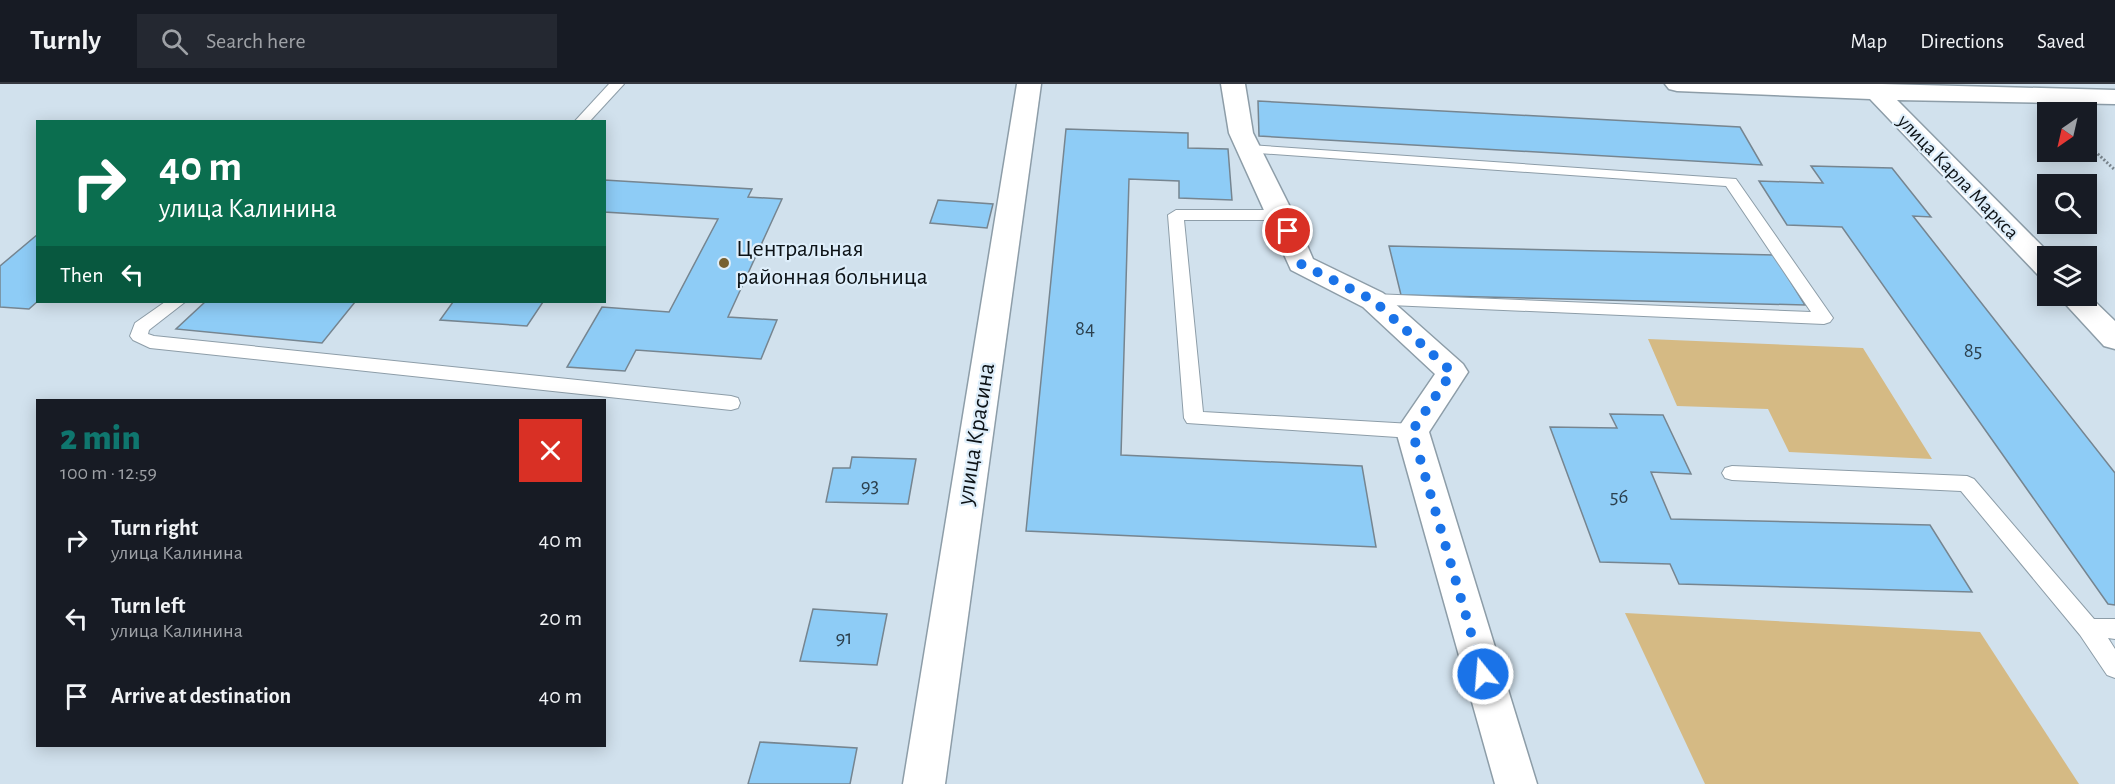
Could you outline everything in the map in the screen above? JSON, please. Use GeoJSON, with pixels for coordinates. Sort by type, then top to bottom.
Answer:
{"type":"FeatureCollection","features":[{"type":"Feature","properties":{"kind":"street","name":"улица Красина"},"geometry":{"type":"LineString","coordinates":[[924,784],[1029,84]]}},
{"type":"Feature","properties":{"kind":"street"},"geometry":{"type":"LineString","coordinates":[[1233,84],[1241,133],[1281,215],[1301,264],[1373,300],[1452,372],[1412,431],[1515,784]]}},
{"type":"Feature","properties":{"kind":"street"},"geometry":{"type":"LineString","coordinates":[[1677,84],[1873,88],[2115,97]]}},
{"type":"Feature","properties":{"kind":"street","name":"улица Карла Маркса"},"geometry":{"type":"LineString","coordinates":[[1873,88],[2037,258]]}},
{"type":"Feature","properties":{"kind":"street"},"geometry":{"type":"LineString","coordinates":[[2083,306],[2115,339]]}},
{"type":"Feature","properties":{"kind":"lane"},"geometry":{"type":"LineString","coordinates":[[583,120],[616,84]]}},
{"type":"Feature","properties":{"kind":"lane"},"geometry":{"type":"LineString","coordinates":[[1249,149],[1731,182],[1824,318],[1373,300]]}},
{"type":"Feature","properties":{"kind":"lane"},"geometry":{"type":"LineString","coordinates":[[1281,215],[1176,215],[1194,418],[1412,431]]}},
{"type":"Feature","properties":{"kind":"lane"},"geometry":{"type":"LineString","coordinates":[[175,303],[141,327],[140,336],[150,342],[731,403]]}},
{"type":"Feature","properties":{"kind":"lane"},"geometry":{"type":"LineString","coordinates":[[1732,473],[1967,484],[2088,628],[2115,668]]}},
{"type":"Feature","properties":{"kind":"lane"},"geometry":{"type":"LineString","coordinates":[[2088,628],[2115,629]]}},
{"type":"Feature","properties":{"kind":"path"},"geometry":{"type":"LineString","coordinates":[[2097,153],[2115,170]]}},
{"type":"Feature","properties":{"kind":"shaded area"},"geometry":{"type":"Polygon","coordinates":[[[1648,339],[1863,348],[1932,459],[1789,452],[1768,409],[1677,406],[1648,339]]]}},
{"type":"Feature","properties":{"kind":"shaded area"},"geometry":{"type":"Polygon","coordinates":[[[1625,613],[1980,632],[2079,784],[1705,784],[1625,613]]]}},
{"type":"Feature","properties":{"kind":"building"},"geometry":{"type":"Polygon","coordinates":[[[1258,101],[1740,127],[1762,165],[1259,136],[1258,101]]]}},
{"type":"Feature","properties":{"kind":"building"},"geometry":{"type":"Polygon","coordinates":[[[1066,129],[1188,133],[1188,148],[1228,149],[1232,200],[1179,198],[1179,181],[1129,179],[1121,455],[1362,466],[1376,547],[1026,531],[1066,129]]]}},
{"type":"Feature","properties":{"kind":"building"},"geometry":{"type":"Polygon","coordinates":[[[1811,166],[1892,168],[1931,217],[1913,216],[2115,473],[2115,605],[2108,604],[1842,227],[1787,225],[1759,181],[1823,183],[1811,166]]]}},
{"type":"Feature","properties":{"kind":"building","name":"Центральная районная больница"},"geometry":{"type":"Polygon","coordinates":[[[606,180],[752,189],[748,197],[782,199],[728,317],[777,320],[761,359],[636,350],[625,371],[567,367],[602,307],[669,312],[718,219],[606,212],[606,180]]]}},
{"type":"Feature","properties":{"kind":"building"},"geometry":{"type":"Polygon","coordinates":[[[938,200],[993,204],[987,228],[930,223],[938,200]]]}},
{"type":"Feature","properties":{"kind":"building"},"geometry":{"type":"Polygon","coordinates":[[[36,236],[36,303],[29,309],[0,307],[0,266],[36,236]]]}},
{"type":"Feature","properties":{"kind":"building"},"geometry":{"type":"Polygon","coordinates":[[[1389,246],[1774,255],[1805,305],[1401,295],[1389,246]]]}},
{"type":"Feature","properties":{"kind":"building"},"geometry":{"type":"Polygon","coordinates":[[[204,303],[354,303],[322,343],[176,329],[204,303]]]}},
{"type":"Feature","properties":{"kind":"building"},"geometry":{"type":"Polygon","coordinates":[[[452,303],[542,303],[527,326],[440,320],[452,303]]]}},
{"type":"Feature","properties":{"kind":"building"},"geometry":{"type":"Polygon","coordinates":[[[1610,414],[1663,415],[1691,474],[1651,472],[1671,519],[1930,525],[1972,592],[1679,584],[1670,564],[1600,562],[1550,427],[1617,428],[1610,414]]]}},
{"type":"Feature","properties":{"kind":"building"},"geometry":{"type":"Polygon","coordinates":[[[852,457],[916,459],[908,504],[826,502],[833,468],[850,468],[852,457]]]}},
{"type":"Feature","properties":{"kind":"building"},"geometry":{"type":"Polygon","coordinates":[[[813,609],[887,614],[877,665],[800,661],[813,609]]]}},
{"type":"Feature","properties":{"kind":"building"},"geometry":{"type":"Polygon","coordinates":[[[760,742],[857,748],[850,784],[748,784],[760,742]]]}},
{"type":"Feature","properties":{"kind":"place","name":"Центральная районная больница"},"geometry":{"type":"Point","coordinates":[724,263]}},
{"type":"Feature","properties":{"kind":"route"},"geometry":{"type":"LineString","coordinates":[[1288,231],[1301,264],[1373,300],[1452,372],[1412,431],[1483,674]]}}]}
